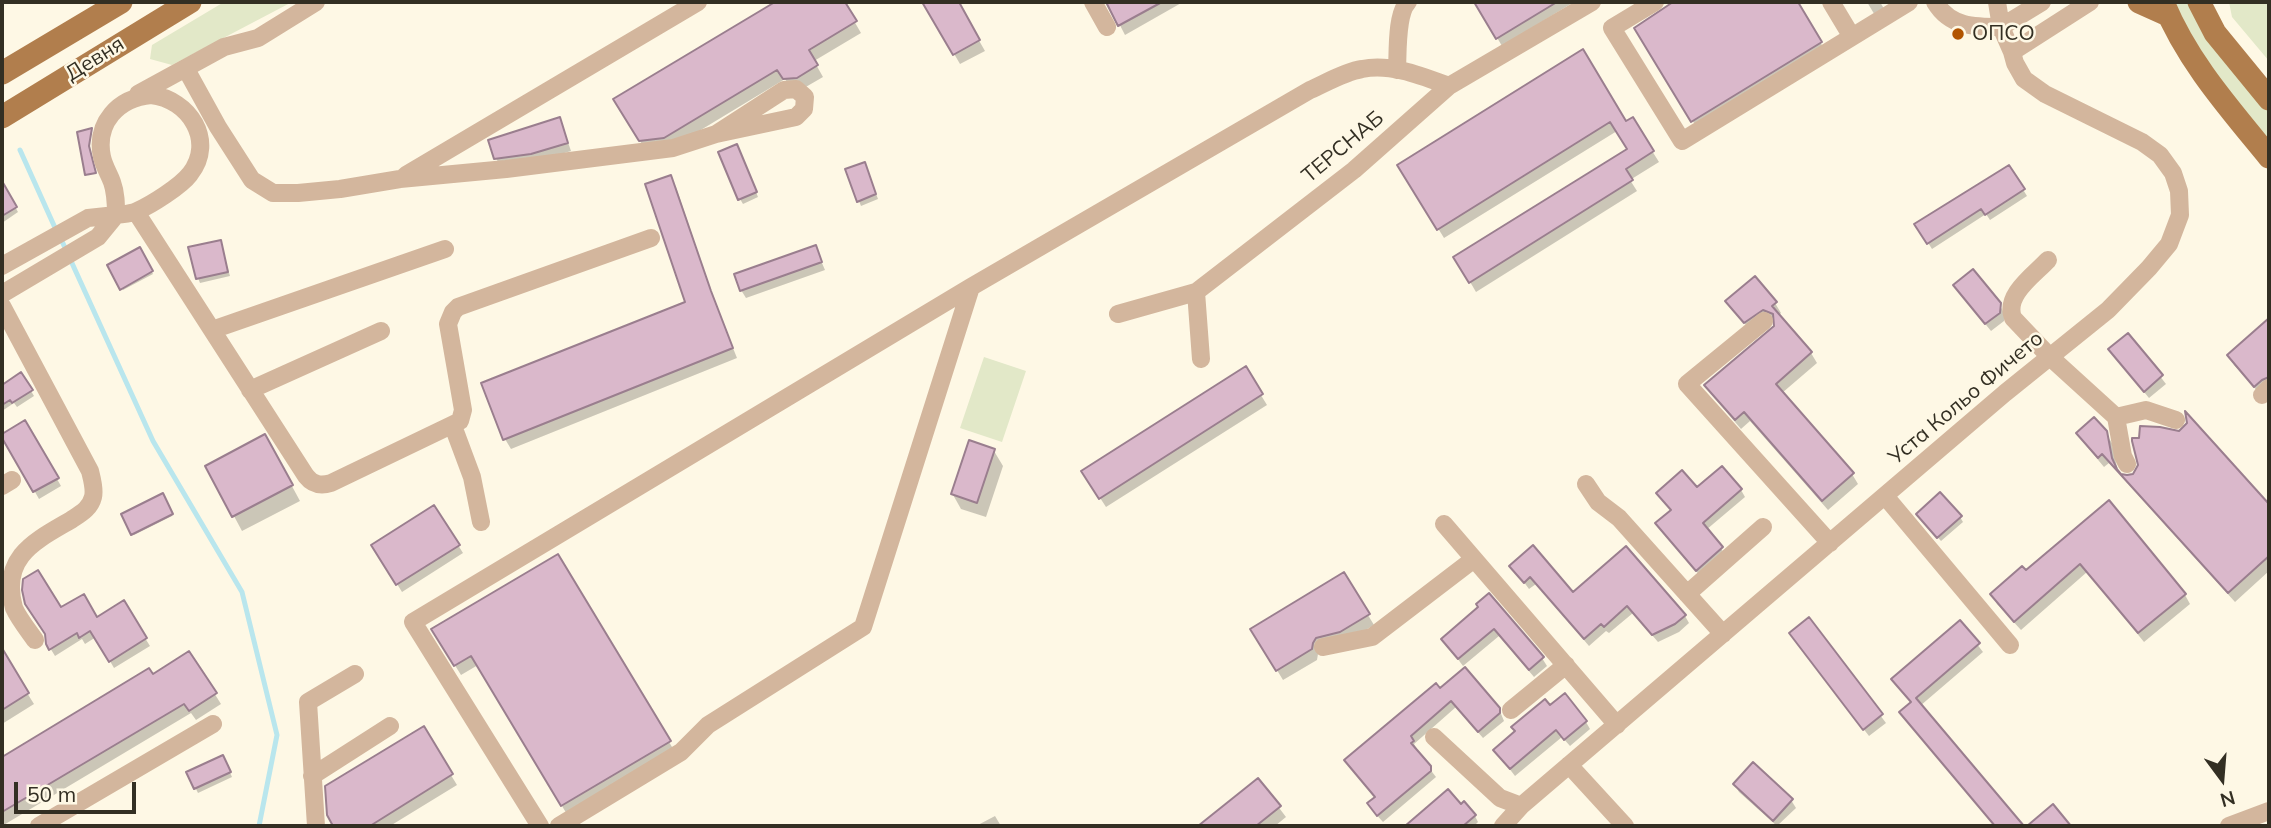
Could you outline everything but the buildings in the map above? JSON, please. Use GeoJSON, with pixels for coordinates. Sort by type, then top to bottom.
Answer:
{"type":"FeatureCollection","features":[{"type":"Feature","properties":{"kind":"main road","name":"Девня"},"geometry":{"type":"LineString","coordinates":[[2,73],[121,2]]}},
{"type":"Feature","properties":{"kind":"main road","name":"Девня"},"geometry":{"type":"LineString","coordinates":[[2,117],[190,2]]}},
{"type":"Feature","properties":{"kind":"main road"},"geometry":{"type":"LineString","coordinates":[[2139,2],[2166,9],[2186,49],[2206,80],[2269,157]]}},
{"type":"Feature","properties":{"kind":"main road"},"geometry":{"type":"LineString","coordinates":[[2199,2],[2215,33],[2269,99]]}},
{"type":"Feature","properties":{"kind":"main road"},"geometry":{"type":"LineString","coordinates":[[2215,33],[2216,2]]}},
{"type":"Feature","properties":{"kind":"street"},"geometry":{"type":"LineString","coordinates":[[2,294],[98,237],[116,215],[113,184],[103,160],[100,143],[103,126],[114,110],[223,47],[258,38],[316,2]]}},
{"type":"Feature","properties":{"kind":"street"},"geometry":{"type":"LineString","coordinates":[[400,179],[698,2]]}},
{"type":"Feature","properties":{"kind":"street"},"geometry":{"type":"LineString","coordinates":[[1093,2],[1107,27]]}},
{"type":"Feature","properties":{"kind":"street"},"geometry":{"type":"LineString","coordinates":[[1397,70],[1401,18],[1403,7],[1408,2]]}},
{"type":"Feature","properties":{"kind":"street","name":"ТЕРСНАБ"},"geometry":{"type":"LineString","coordinates":[[1118,314],[1196,292],[1354,170],[1449,86],[1592,2]]}},
{"type":"Feature","properties":{"kind":"street"},"geometry":{"type":"LineString","coordinates":[[1656,2],[1612,28],[1682,141],[1909,2]]}},
{"type":"Feature","properties":{"kind":"street"},"geometry":{"type":"LineString","coordinates":[[1831,2],[1852,37]]}},
{"type":"Feature","properties":{"kind":"street","name":"Уста Кольо Фичето"},"geometry":{"type":"LineString","coordinates":[[1503,826],[1521,806],[1569,765],[2108,310],[2169,244],[2180,215],[2179,191],[2173,173],[2160,155],[2143,142],[2045,94],[2024,79],[2001,27],[1997,2]]}},
{"type":"Feature","properties":{"kind":"street"},"geometry":{"type":"LineString","coordinates":[[1938,6],[1952,20],[1977,28],[2001,27],[2042,2]]}},
{"type":"Feature","properties":{"kind":"street"},"geometry":{"type":"LineString","coordinates":[[2012,52],[2090,2]]}},
{"type":"Feature","properties":{"kind":"street"},"geometry":{"type":"LineString","coordinates":[[540,826],[413,622],[971,287],[1310,90],[1360,69],[1380,68],[1397,70],[1449,86]]}},
{"type":"Feature","properties":{"kind":"street"},"geometry":{"type":"LineString","coordinates":[[186,69],[218,127],[252,180],[273,193],[340,189],[400,179],[673,148],[716,134]]}},
{"type":"Feature","properties":{"kind":"street"},"geometry":{"type":"LineString","coordinates":[[2,266],[88,218],[136,212],[190,174],[200,149],[198,132],[183,107],[162,96],[129,99]]}},
{"type":"Feature","properties":{"kind":"street"},"geometry":{"type":"LineString","coordinates":[[136,212],[306,476],[319,485],[331,483],[460,421],[463,414],[448,331],[449,317],[453,312],[464,305],[651,238]]}},
{"type":"Feature","properties":{"kind":"street"},"geometry":{"type":"LineString","coordinates":[[212,330],[445,249]]}},
{"type":"Feature","properties":{"kind":"street"},"geometry":{"type":"LineString","coordinates":[[2048,260],[2015,295],[2010,306],[2012,318],[2116,417],[2127,464]]}},
{"type":"Feature","properties":{"kind":"street"},"geometry":{"type":"LineString","coordinates":[[559,826],[681,752],[708,725],[863,627],[971,287]]}},
{"type":"Feature","properties":{"kind":"street"},"geometry":{"type":"LineString","coordinates":[[1196,292],[1201,359]]}},
{"type":"Feature","properties":{"kind":"street"},"geometry":{"type":"LineString","coordinates":[[2,306],[90,471],[94,485],[93,498],[86,510],[22,549],[13,560],[9,572],[9,589],[14,608],[35,640]]}},
{"type":"Feature","properties":{"kind":"street"},"geometry":{"type":"LineString","coordinates":[[1764,321],[1687,384],[1830,543]]}},
{"type":"Feature","properties":{"kind":"street"},"geometry":{"type":"LineString","coordinates":[[250,390],[381,331]]}},
{"type":"Feature","properties":{"kind":"street"},"geometry":{"type":"LineString","coordinates":[[2116,417],[2146,410],[2176,420]]}},
{"type":"Feature","properties":{"kind":"street"},"geometry":{"type":"LineString","coordinates":[[453,426],[472,478],[481,522]]}},
{"type":"Feature","properties":{"kind":"street"},"geometry":{"type":"LineString","coordinates":[[1586,484],[1598,502],[1619,518],[1723,635]]}},
{"type":"Feature","properties":{"kind":"street"},"geometry":{"type":"LineString","coordinates":[[1885,496],[2010,645]]}},
{"type":"Feature","properties":{"kind":"street"},"geometry":{"type":"LineString","coordinates":[[1444,524],[1617,725]]}},
{"type":"Feature","properties":{"kind":"street"},"geometry":{"type":"LineString","coordinates":[[1687,594],[1763,527]]}},
{"type":"Feature","properties":{"kind":"street"},"geometry":{"type":"LineString","coordinates":[[1323,647],[1372,637],[1475,559]]}},
{"type":"Feature","properties":{"kind":"street"},"geometry":{"type":"LineString","coordinates":[[1511,710],[1566,666]]}},
{"type":"Feature","properties":{"kind":"street"},"geometry":{"type":"LineString","coordinates":[[316,826],[308,702],[355,674]]}},
{"type":"Feature","properties":{"kind":"street"},"geometry":{"type":"LineString","coordinates":[[39,826],[213,724]]}},
{"type":"Feature","properties":{"kind":"street"},"geometry":{"type":"LineString","coordinates":[[312,776],[390,726]]}},
{"type":"Feature","properties":{"kind":"street"},"geometry":{"type":"LineString","coordinates":[[1434,737],[1500,798],[1521,806]]}},
{"type":"Feature","properties":{"kind":"street"},"geometry":{"type":"LineString","coordinates":[[1569,765],[1625,826]]}},
{"type":"Feature","properties":{"kind":"street"},"geometry":{"type":"LineString","coordinates":[[2229,826],[2269,811]]}},
{"type":"Feature","properties":{"kind":"green space"},"geometry":{"type":"Polygon","coordinates":[[[224,2],[292,2],[172,65],[150,59],[152,45],[224,2]]]}},
{"type":"Feature","properties":{"kind":"green space"},"geometry":{"type":"Polygon","coordinates":[[[2170,2],[2199,2],[2269,101],[2269,157],[2170,2]]]}},
{"type":"Feature","properties":{"kind":"green space"},"geometry":{"type":"Polygon","coordinates":[[[2229,2],[2269,2],[2269,61],[2232,17],[2229,2]]]}},
{"type":"Feature","properties":{"kind":"green space"},"geometry":{"type":"Polygon","coordinates":[[[984,357],[1026,371],[1002,442],[960,428],[984,357]]]}},
{"type":"Feature","properties":{"kind":"waterway"},"geometry":{"type":"LineString","coordinates":[[20,150],[56,230]]}},
{"type":"Feature","properties":{"kind":"waterway"},"geometry":{"type":"LineString","coordinates":[[61,239],[153,441],[242,592],[277,735],[259,826]]}},
{"type":"Feature","properties":{"kind":"place","name":"ОПСО"},"geometry":{"type":"Point","coordinates":[1958,34]}}]}
